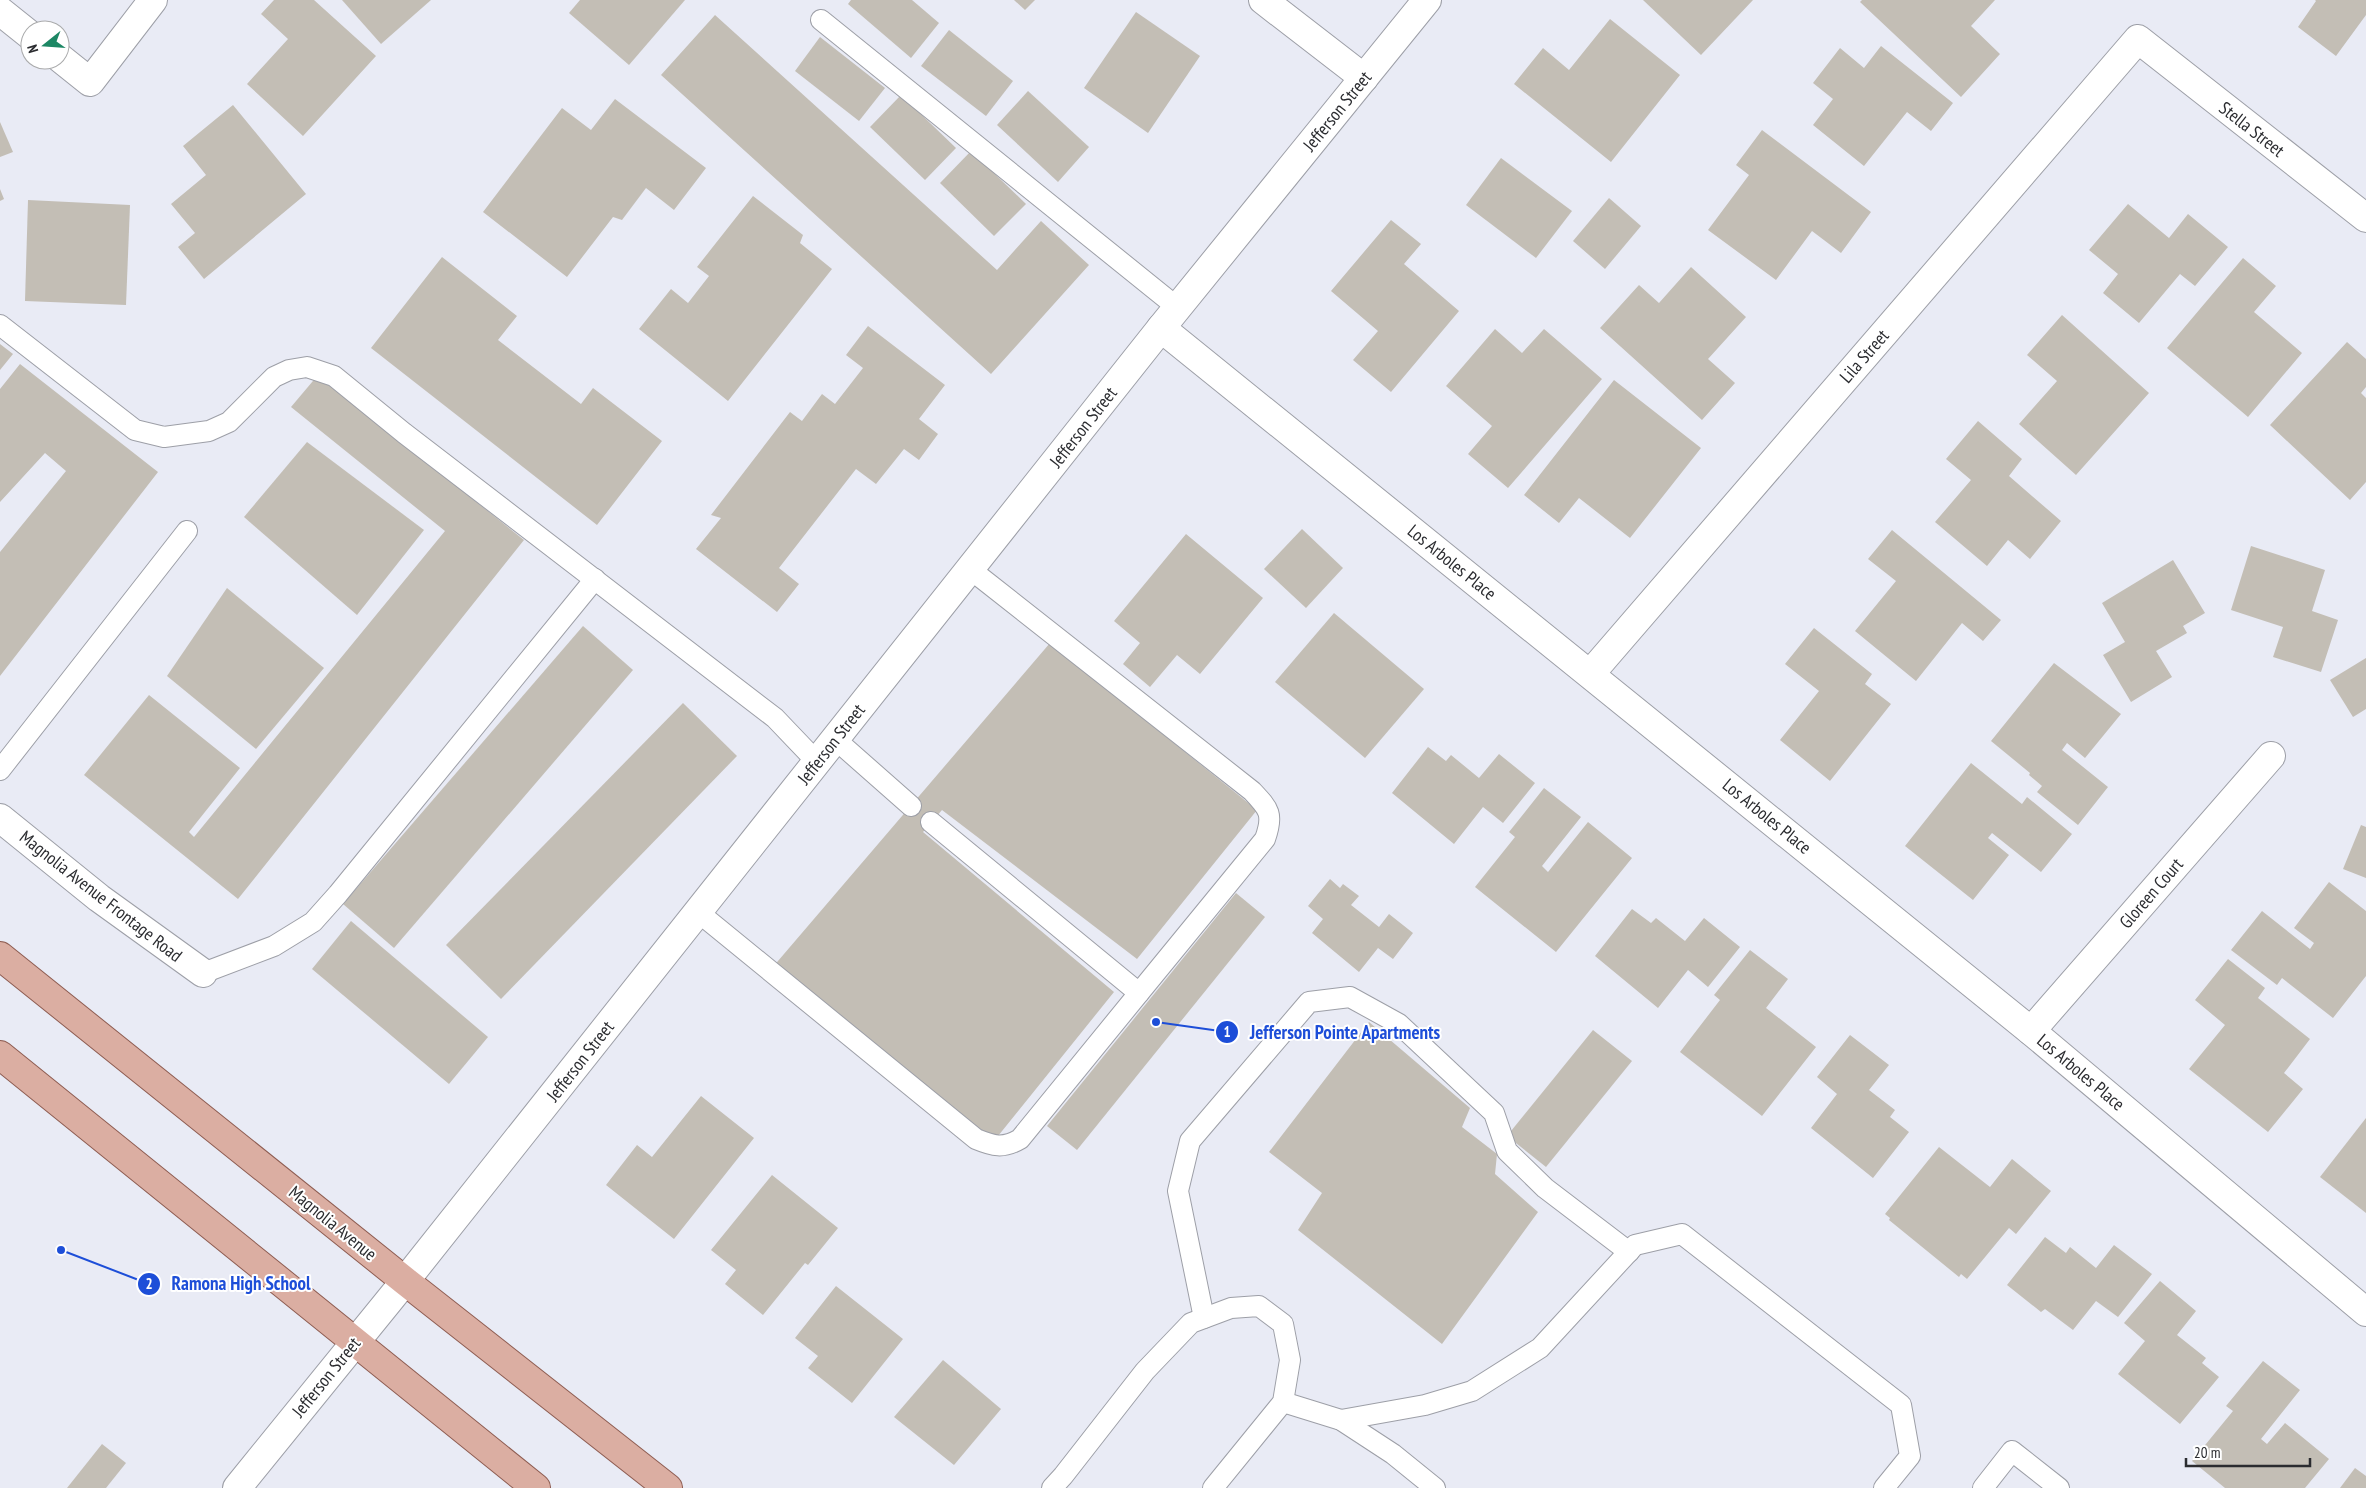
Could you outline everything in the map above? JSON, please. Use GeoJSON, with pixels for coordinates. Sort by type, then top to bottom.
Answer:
{"type":"FeatureCollection","features":[{"type":"Feature","properties":{"kind":"main road","name":"Magnolia Avenue"},"geometry":{"type":"LineString","coordinates":[[0,956],[405,1281],[668,1488]]}},
{"type":"Feature","properties":{"kind":"main road"},"geometry":{"type":"LineString","coordinates":[[0,1055],[536,1488]]}},
{"type":"Feature","properties":{"kind":"street"},"geometry":{"type":"LineString","coordinates":[[70,66],[90,82],[153,0]]}},
{"type":"Feature","properties":{"kind":"street"},"geometry":{"type":"LineString","coordinates":[[1263,0],[1364,78]]}},
{"type":"Feature","properties":{"kind":"street","name":"Jefferson Street"},"geometry":{"type":"LineString","coordinates":[[237,1488],[405,1281],[1170,318],[1426,0]]}},
{"type":"Feature","properties":{"kind":"street"},"geometry":{"type":"LineString","coordinates":[[0,11],[20,27]]}},
{"type":"Feature","properties":{"kind":"street","name":"Stella Street"},"geometry":{"type":"LineString","coordinates":[[2138,39],[2366,218]]}},
{"type":"Feature","properties":{"kind":"street","name":"Lila Street"},"geometry":{"type":"LineString","coordinates":[[1591,673],[2138,39]]}},
{"type":"Feature","properties":{"kind":"street","name":"Los Arboles Place"},"geometry":{"type":"LineString","coordinates":[[1170,318],[1591,673],[2031,1031],[2366,1312]]}},
{"type":"Feature","properties":{"kind":"street","name":"Gloreen Court"},"geometry":{"type":"LineString","coordinates":[[2031,1031],[2271,756]]}},
{"type":"Feature","properties":{"kind":"street","name":"Magnolia Avenue Frontage Road"},"geometry":{"type":"LineString","coordinates":[[0,818],[99,898],[202,973]]}},
{"type":"Feature","properties":{"kind":"lane"},"geometry":{"type":"LineString","coordinates":[[821,20],[1170,318]]}},
{"type":"Feature","properties":{"kind":"lane"},"geometry":{"type":"LineString","coordinates":[[0,325],[135,430],[164,437],[210,430],[229,422],[274,377],[289,370],[307,368],[334,376],[404,433],[774,718],[817,762]]}},
{"type":"Feature","properties":{"kind":"lane"},"geometry":{"type":"LineString","coordinates":[[0,770],[187,531]]}},
{"type":"Feature","properties":{"kind":"lane"},"geometry":{"type":"LineString","coordinates":[[698,912],[976,1139],[994,1146],[1008,1146],[1020,1139],[1265,839],[1271,823],[1266,805],[1252,791],[970,569]]}},
{"type":"Feature","properties":{"kind":"lane"},"geometry":{"type":"LineString","coordinates":[[202,973],[274,946],[313,922],[338,894],[595,579]]}},
{"type":"Feature","properties":{"kind":"lane"},"geometry":{"type":"LineString","coordinates":[[835,739],[911,806]]}},
{"type":"Feature","properties":{"kind":"lane"},"geometry":{"type":"LineString","coordinates":[[931,822],[1139,993]]}},
{"type":"Feature","properties":{"kind":"lane"},"geometry":{"type":"LineString","coordinates":[[1204,1318],[1178,1191],[1190,1141],[1309,1002],[1350,996],[1399,1024],[1494,1113],[1507,1151],[1545,1188],[1629,1252]]}},
{"type":"Feature","properties":{"kind":"lane"},"geometry":{"type":"LineString","coordinates":[[1341,1420],[1425,1405],[1472,1391],[1540,1348],[1635,1245],[1682,1234],[1901,1406],[1910,1456],[1884,1488]]}},
{"type":"Feature","properties":{"kind":"lane"},"geometry":{"type":"LineString","coordinates":[[1052,1488],[1145,1371],[1191,1323],[1231,1308],[1260,1306],[1283,1324],[1290,1360],[1283,1402],[1213,1488]]}},
{"type":"Feature","properties":{"kind":"lane"},"geometry":{"type":"LineString","coordinates":[[1283,1402],[1341,1420],[1393,1454],[1435,1488]]}},
{"type":"Feature","properties":{"kind":"lane"},"geometry":{"type":"LineString","coordinates":[[1983,1488],[2012,1451],[2060,1488]]}},
{"type":"Feature","properties":{"kind":"building"},"geometry":{"type":"Polygon","coordinates":[[[274,0],[314,0],[376,56],[303,136],[247,84],[288,39],[261,14],[274,0]]]}},
{"type":"Feature","properties":{"kind":"building"},"geometry":{"type":"Polygon","coordinates":[[[342,0],[431,0],[381,44],[342,0]]]}},
{"type":"Feature","properties":{"kind":"building"},"geometry":{"type":"Polygon","coordinates":[[[580,0],[685,0],[629,65],[569,13],[580,0]]]}},
{"type":"Feature","properties":{"kind":"building"},"geometry":{"type":"Polygon","coordinates":[[[851,0],[912,0],[939,23],[911,58],[848,4],[851,0]]]}},
{"type":"Feature","properties":{"kind":"building"},"geometry":{"type":"Polygon","coordinates":[[[1014,0],[1035,0],[1025,10],[1014,0]]]}},
{"type":"Feature","properties":{"kind":"building"},"geometry":{"type":"Polygon","coordinates":[[[1643,0],[1753,0],[1701,55],[1643,0]]]}},
{"type":"Feature","properties":{"kind":"building"},"geometry":{"type":"Polygon","coordinates":[[[1862,0],[1995,0],[1971,26],[2000,54],[1961,97],[1860,2],[1862,0]]]}},
{"type":"Feature","properties":{"kind":"building"},"geometry":{"type":"Polygon","coordinates":[[[2315,0],[2366,0],[2366,15],[2336,56],[2298,27],[2315,0]]]}},
{"type":"Feature","properties":{"kind":"building"},"geometry":{"type":"Polygon","coordinates":[[[1136,12],[1200,56],[1148,133],[1084,88],[1136,12]]]}},
{"type":"Feature","properties":{"kind":"building"},"geometry":{"type":"Polygon","coordinates":[[[715,15],[997,270],[1041,221],[1089,265],[991,374],[661,75],[715,15]]]}},
{"type":"Feature","properties":{"kind":"building"},"geometry":{"type":"Polygon","coordinates":[[[1610,19],[1680,75],[1611,162],[1514,84],[1543,48],[1569,70],[1610,19]]]}},
{"type":"Feature","properties":{"kind":"building"},"geometry":{"type":"Polygon","coordinates":[[[949,30],[1013,81],[986,116],[921,66],[949,30]]]}},
{"type":"Feature","properties":{"kind":"building"},"geometry":{"type":"Polygon","coordinates":[[[820,37],[885,88],[859,121],[795,71],[820,37]]]}},
{"type":"Feature","properties":{"kind":"building"},"geometry":{"type":"Polygon","coordinates":[[[1881,46],[1953,103],[1931,131],[1907,112],[1864,166],[1813,125],[1833,99],[1813,83],[1840,48],[1864,68],[1881,46]]]}},
{"type":"Feature","properties":{"kind":"building"},"geometry":{"type":"Polygon","coordinates":[[[1028,91],[1089,147],[1058,182],[997,125],[1028,91]]]}},
{"type":"Feature","properties":{"kind":"building"},"geometry":{"type":"Polygon","coordinates":[[[901,95],[956,148],[925,180],[870,127],[901,95]]]}},
{"type":"Feature","properties":{"kind":"building"},"geometry":{"type":"Polygon","coordinates":[[[615,99],[706,168],[674,210],[646,188],[622,220],[613,217],[567,277],[483,212],[562,108],[591,130],[615,99]]]}},
{"type":"Feature","properties":{"kind":"building"},"geometry":{"type":"Polygon","coordinates":[[[233,105],[306,194],[204,279],[178,247],[195,233],[171,204],[206,175],[183,146],[233,105]]]}},
{"type":"Feature","properties":{"kind":"building"},"geometry":{"type":"Polygon","coordinates":[[[0,122],[13,152],[0,157],[0,122]]]}},
{"type":"Feature","properties":{"kind":"building"},"geometry":{"type":"Polygon","coordinates":[[[1762,130],[1871,212],[1841,253],[1812,231],[1776,280],[1708,230],[1749,175],[1736,165],[1762,130]]]}},
{"type":"Feature","properties":{"kind":"building"},"geometry":{"type":"Polygon","coordinates":[[[971,151],[1026,204],[994,236],[940,183],[971,151]]]}},
{"type":"Feature","properties":{"kind":"building"},"geometry":{"type":"Polygon","coordinates":[[[1501,158],[1572,211],[1536,258],[1466,205],[1501,158]]]}},
{"type":"Feature","properties":{"kind":"building"},"geometry":{"type":"Polygon","coordinates":[[[0,189],[4,199],[0,201],[0,189]]]}},
{"type":"Feature","properties":{"kind":"building"},"geometry":{"type":"Polygon","coordinates":[[[753,196],[803,235],[800,243],[832,269],[728,401],[639,329],[671,289],[688,303],[709,276],[697,267],[753,196]]]}},
{"type":"Feature","properties":{"kind":"building"},"geometry":{"type":"Polygon","coordinates":[[[1609,198],[1641,226],[1605,269],[1573,241],[1609,198]]]}},
{"type":"Feature","properties":{"kind":"building"},"geometry":{"type":"Polygon","coordinates":[[[28,200],[130,205],[126,305],[25,301],[28,200]]]}},
{"type":"Feature","properties":{"kind":"building"},"geometry":{"type":"Polygon","coordinates":[[[2128,204],[2169,238],[2188,214],[2228,247],[2195,286],[2180,274],[2139,323],[2103,293],[2118,274],[2089,250],[2128,204]]]}},
{"type":"Feature","properties":{"kind":"building"},"geometry":{"type":"Polygon","coordinates":[[[1391,220],[1421,244],[1404,264],[1459,311],[1391,392],[1353,360],[1378,331],[1331,291],[1391,220]]]}},
{"type":"Feature","properties":{"kind":"building"},"geometry":{"type":"Polygon","coordinates":[[[442,257],[517,316],[498,340],[581,404],[593,388],[662,441],[597,525],[371,348],[442,257]]]}},
{"type":"Feature","properties":{"kind":"building"},"geometry":{"type":"Polygon","coordinates":[[[2243,258],[2276,286],[2254,312],[2302,353],[2248,417],[2167,348],[2243,258]]]}},
{"type":"Feature","properties":{"kind":"building"},"geometry":{"type":"Polygon","coordinates":[[[1691,267],[1746,317],[1708,359],[1735,383],[1702,420],[1600,328],[1639,285],[1659,303],[1691,267]]]}},
{"type":"Feature","properties":{"kind":"building"},"geometry":{"type":"Polygon","coordinates":[[[2062,315],[2149,393],[2076,475],[2019,424],[2057,381],[2027,355],[2062,315]]]}},
{"type":"Feature","properties":{"kind":"building"},"geometry":{"type":"Polygon","coordinates":[[[868,326],[945,385],[919,419],[938,434],[919,460],[904,449],[876,484],[856,469],[779,568],[799,584],[777,612],[696,549],[721,518],[711,515],[790,412],[802,421],[822,394],[835,404],[863,368],[846,355],[868,326]]]}},
{"type":"Feature","properties":{"kind":"building"},"geometry":{"type":"Polygon","coordinates":[[[1495,329],[1522,353],[1544,329],[1602,379],[1508,488],[1468,454],[1492,426],[1446,386],[1495,329]]]}},
{"type":"Feature","properties":{"kind":"building"},"geometry":{"type":"Polygon","coordinates":[[[2347,342],[2366,359],[2366,387],[2361,393],[2366,398],[2366,482],[2350,500],[2270,425],[2347,342]]]}},
{"type":"Feature","properties":{"kind":"building"},"geometry":{"type":"Polygon","coordinates":[[[0,344],[13,354],[0,370],[0,344]]]}},
{"type":"Feature","properties":{"kind":"building"},"geometry":{"type":"Polygon","coordinates":[[[20,364],[158,472],[0,676],[0,552],[66,471],[45,453],[0,502],[0,389],[20,364]]]}},
{"type":"Feature","properties":{"kind":"building"},"geometry":{"type":"Polygon","coordinates":[[[318,375],[524,540],[238,899],[84,775],[149,695],[240,768],[189,832],[194,837],[445,531],[291,407],[318,375]]]}},
{"type":"Feature","properties":{"kind":"building"},"geometry":{"type":"Polygon","coordinates":[[[1614,380],[1701,448],[1630,538],[1579,498],[1559,523],[1524,495],[1614,380]]]}},
{"type":"Feature","properties":{"kind":"building"},"geometry":{"type":"Polygon","coordinates":[[[1978,421],[2022,459],[2009,476],[2061,521],[2030,559],[2008,540],[1987,566],[1935,522],[1971,480],[1946,459],[1978,421]]]}},
{"type":"Feature","properties":{"kind":"building"},"geometry":{"type":"Polygon","coordinates":[[[307,442],[424,530],[357,615],[244,517],[307,442]]]}},
{"type":"Feature","properties":{"kind":"building"},"geometry":{"type":"Polygon","coordinates":[[[1302,529],[1343,568],[1306,608],[1264,569],[1302,529]]]}},
{"type":"Feature","properties":{"kind":"building"},"geometry":{"type":"Polygon","coordinates":[[[1892,530],[2001,620],[1983,641],[1962,623],[1916,681],[1855,631],[1896,581],[1868,559],[1892,530]]]}},
{"type":"Feature","properties":{"kind":"building"},"geometry":{"type":"Polygon","coordinates":[[[1186,534],[1263,598],[1200,674],[1177,655],[1150,687],[1123,664],[1140,643],[1114,621],[1186,534]]]}},
{"type":"Feature","properties":{"kind":"building"},"geometry":{"type":"Polygon","coordinates":[[[2251,546],[2325,570],[2312,611],[2338,620],[2321,672],[2273,657],[2283,627],[2231,610],[2251,546]]]}},
{"type":"Feature","properties":{"kind":"building"},"geometry":{"type":"Polygon","coordinates":[[[2173,560],[2205,613],[2183,626],[2187,633],[2156,651],[2172,677],[2131,702],[2103,655],[2125,642],[2102,603],[2173,560]]]}},
{"type":"Feature","properties":{"kind":"building"},"geometry":{"type":"Polygon","coordinates":[[[227,588],[324,668],[256,749],[167,676],[227,588]]]}},
{"type":"Feature","properties":{"kind":"building"},"geometry":{"type":"Polygon","coordinates":[[[1334,613],[1424,689],[1365,758],[1275,682],[1334,613]]]}},
{"type":"Feature","properties":{"kind":"building"},"geometry":{"type":"Polygon","coordinates":[[[583,626],[633,670],[394,948],[343,904],[583,626]]]}},
{"type":"Feature","properties":{"kind":"building"},"geometry":{"type":"Polygon","coordinates":[[[1814,628],[1872,674],[1865,684],[1891,704],[1830,781],[1780,740],[1819,691],[1785,664],[1814,628]]]}},
{"type":"Feature","properties":{"kind":"building"},"geometry":{"type":"Polygon","coordinates":[[[1050,643],[1257,810],[1137,959],[942,810],[923,832],[1114,992],[994,1141],[772,968],[1050,643]]]}},
{"type":"Feature","properties":{"kind":"building"},"geometry":{"type":"Polygon","coordinates":[[[2366,658],[2366,709],[2353,717],[2330,680],[2366,658]]]}},
{"type":"Feature","properties":{"kind":"building"},"geometry":{"type":"Polygon","coordinates":[[[2054,663],[2121,714],[2085,758],[2067,743],[2062,750],[2108,787],[2078,825],[2037,792],[2042,786],[2029,775],[2030,773],[1991,741],[2054,663]]]}},
{"type":"Feature","properties":{"kind":"building"},"geometry":{"type":"Polygon","coordinates":[[[683,703],[737,756],[501,999],[446,945],[683,703]]]}},
{"type":"Feature","properties":{"kind":"building"},"geometry":{"type":"Polygon","coordinates":[[[1428,747],[1446,761],[1451,755],[1479,778],[1499,754],[1535,783],[1503,823],[1483,807],[1454,844],[1392,793],[1428,747]]]}},
{"type":"Feature","properties":{"kind":"building"},"geometry":{"type":"Polygon","coordinates":[[[1971,763],[2022,804],[2027,797],[2072,834],[2041,872],[1992,833],[1988,838],[2009,855],[1973,900],[1905,846],[1971,763]]]}},
{"type":"Feature","properties":{"kind":"building"},"geometry":{"type":"Polygon","coordinates":[[[1544,788],[1581,817],[1542,866],[1548,872],[1588,822],[1632,858],[1556,952],[1475,887],[1515,837],[1509,832],[1544,788]]]}},
{"type":"Feature","properties":{"kind":"building"},"geometry":{"type":"Polygon","coordinates":[[[2361,825],[2366,827],[2366,878],[2343,869],[2361,825]]]}},
{"type":"Feature","properties":{"kind":"building"},"geometry":{"type":"Polygon","coordinates":[[[1330,879],[1340,888],[1343,884],[1359,896],[1351,905],[1379,927],[1389,914],[1413,933],[1393,959],[1378,948],[1359,972],[1312,933],[1323,919],[1308,906],[1330,879]]]}},
{"type":"Feature","properties":{"kind":"building"},"geometry":{"type":"Polygon","coordinates":[[[2329,882],[2366,911],[2366,976],[2333,1018],[2282,978],[2277,985],[2231,950],[2262,911],[2310,949],[2314,943],[2294,928],[2329,882]]]}},
{"type":"Feature","properties":{"kind":"building"},"geometry":{"type":"Polygon","coordinates":[[[1236,893],[1265,917],[1077,1150],[1047,1126],[1236,893]]]}},
{"type":"Feature","properties":{"kind":"building"},"geometry":{"type":"Polygon","coordinates":[[[1632,909],[1651,923],[1656,918],[1685,941],[1704,918],[1740,947],[1708,987],[1688,970],[1658,1008],[1595,956],[1632,909]]]}},
{"type":"Feature","properties":{"kind":"building"},"geometry":{"type":"Polygon","coordinates":[[[351,921],[488,1037],[449,1084],[312,969],[351,921]]]}},
{"type":"Feature","properties":{"kind":"building"},"geometry":{"type":"Polygon","coordinates":[[[1750,950],[1788,979],[1766,1008],[1816,1047],[1762,1116],[1680,1052],[1720,1000],[1714,995],[1750,950]]]}},
{"type":"Feature","properties":{"kind":"building"},"geometry":{"type":"Polygon","coordinates":[[[2228,959],[2265,988],[2258,998],[2310,1039],[2284,1073],[2303,1089],[2268,1132],[2189,1069],[2225,1025],[2195,1000],[2228,959]]]}},
{"type":"Feature","properties":{"kind":"building"},"geometry":{"type":"Polygon","coordinates":[[[1369,1022],[1470,1108],[1462,1127],[1497,1154],[1495,1174],[1538,1212],[1442,1344],[1298,1230],[1322,1193],[1269,1152],[1369,1022]]]}},
{"type":"Feature","properties":{"kind":"building"},"geometry":{"type":"Polygon","coordinates":[[[1593,1030],[1632,1061],[1546,1167],[1507,1136],[1593,1030]]]}},
{"type":"Feature","properties":{"kind":"building"},"geometry":{"type":"Polygon","coordinates":[[[1850,1035],[1889,1065],[1869,1090],[1895,1110],[1890,1117],[1909,1132],[1873,1178],[1811,1128],[1837,1094],[1817,1077],[1850,1035]]]}},
{"type":"Feature","properties":{"kind":"building"},"geometry":{"type":"Polygon","coordinates":[[[701,1096],[754,1138],[674,1239],[606,1185],[637,1145],[652,1157],[701,1096]]]}},
{"type":"Feature","properties":{"kind":"building"},"geometry":{"type":"Polygon","coordinates":[[[2366,1118],[2366,1213],[2320,1177],[2366,1118]]]}},
{"type":"Feature","properties":{"kind":"building"},"geometry":{"type":"Polygon","coordinates":[[[1939,1147],[1990,1187],[2012,1159],[2051,1191],[2016,1234],[2009,1228],[1967,1279],[1961,1274],[1959,1277],[1889,1220],[1890,1218],[1885,1214],[1939,1147]]]}},
{"type":"Feature","properties":{"kind":"building"},"geometry":{"type":"Polygon","coordinates":[[[772,1175],[838,1228],[808,1265],[805,1263],[763,1315],[725,1284],[736,1270],[711,1250],[772,1175]]]}},
{"type":"Feature","properties":{"kind":"building"},"geometry":{"type":"Polygon","coordinates":[[[2045,1237],[2066,1253],[2070,1247],[2096,1268],[2114,1245],[2152,1274],[2118,1317],[2096,1301],[2073,1330],[2045,1309],[2041,1312],[2007,1285],[2045,1237]]]}},
{"type":"Feature","properties":{"kind":"building"},"geometry":{"type":"Polygon","coordinates":[[[2160,1281],[2196,1311],[2177,1335],[2206,1358],[2202,1363],[2219,1377],[2180,1424],[2118,1374],[2145,1341],[2124,1323],[2160,1281]]]}},
{"type":"Feature","properties":{"kind":"building"},"geometry":{"type":"Polygon","coordinates":[[[836,1286],[903,1339],[852,1403],[808,1368],[818,1356],[795,1338],[836,1286]]]}},
{"type":"Feature","properties":{"kind":"building"},"geometry":{"type":"Polygon","coordinates":[[[943,1360],[1001,1409],[954,1465],[894,1417],[943,1360]]]}},
{"type":"Feature","properties":{"kind":"building"},"geometry":{"type":"Polygon","coordinates":[[[2263,1361],[2300,1390],[2261,1439],[2267,1444],[2285,1423],[2329,1459],[2305,1488],[2225,1488],[2192,1461],[2233,1411],[2226,1406],[2263,1361]]]}},
{"type":"Feature","properties":{"kind":"building"},"geometry":{"type":"Polygon","coordinates":[[[102,1444],[126,1463],[106,1488],[67,1488],[102,1444]]]}},
{"type":"Feature","properties":{"kind":"building"},"geometry":{"type":"Polygon","coordinates":[[[2355,1468],[2366,1476],[2366,1488],[2340,1488],[2355,1468]]]}},
{"type":"Feature","properties":{"kind":"place","name":"Jefferson Pointe Apartments"},"geometry":{"type":"Point","coordinates":[1156,1022]}},
{"type":"Feature","properties":{"kind":"place","name":"Ramona High School"},"geometry":{"type":"Point","coordinates":[61,1250]}}]}
